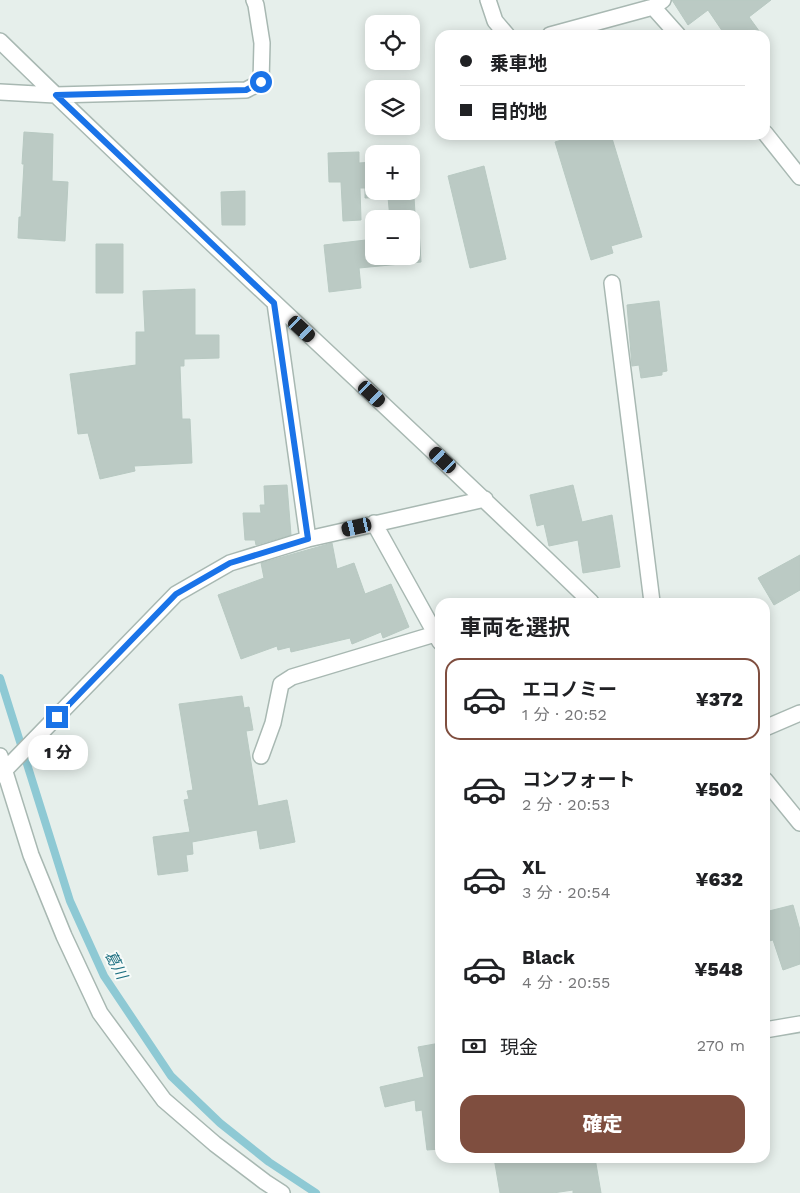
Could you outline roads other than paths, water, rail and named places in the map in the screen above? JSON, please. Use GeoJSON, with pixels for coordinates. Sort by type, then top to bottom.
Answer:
{"type":"FeatureCollection","features":[{"type":"Feature","properties":{"kind":"street"},"geometry":{"type":"LineString","coordinates":[[0,92],[56,95],[246,90],[261,82],[262,43],[254,0]]}},
{"type":"Feature","properties":{"kind":"street"},"geometry":{"type":"LineString","coordinates":[[488,0],[495,21],[503,30]]}},
{"type":"Feature","properties":{"kind":"street"},"geometry":{"type":"LineString","coordinates":[[567,30],[658,3],[675,30]]}},
{"type":"Feature","properties":{"kind":"street"},"geometry":{"type":"LineString","coordinates":[[0,41],[274,303],[485,499],[588,598]]}},
{"type":"Feature","properties":{"kind":"street"},"geometry":{"type":"LineString","coordinates":[[770,139],[800,177]]}},
{"type":"Feature","properties":{"kind":"street"},"geometry":{"type":"LineString","coordinates":[[612,283],[651,598]]}},
{"type":"Feature","properties":{"kind":"street"},"geometry":{"type":"LineString","coordinates":[[274,303],[308,539]]}},
{"type":"Feature","properties":{"kind":"street"},"geometry":{"type":"LineString","coordinates":[[282,1193],[222,1149],[164,1100],[100,1013],[64,936],[31,855],[1,767],[176,594],[230,563],[308,539],[485,499]]}},
{"type":"Feature","properties":{"kind":"street"},"geometry":{"type":"LineString","coordinates":[[374,523],[435,634]]}},
{"type":"Feature","properties":{"kind":"street"},"geometry":{"type":"LineString","coordinates":[[261,756],[273,724],[281,684],[292,677],[435,640]]}},
{"type":"Feature","properties":{"kind":"street"},"geometry":{"type":"LineString","coordinates":[[770,726],[800,713]]}},
{"type":"Feature","properties":{"kind":"street"},"geometry":{"type":"LineString","coordinates":[[770,786],[800,823]]}},
{"type":"Feature","properties":{"kind":"street"},"geometry":{"type":"LineString","coordinates":[[770,1029],[800,1024]]}},
{"type":"Feature","properties":{"kind":"waterway","name":"葛川"},"geometry":{"type":"LineString","coordinates":[[0,678],[70,901],[104,976],[171,1076],[220,1123],[269,1162],[316,1193]]}}]}
